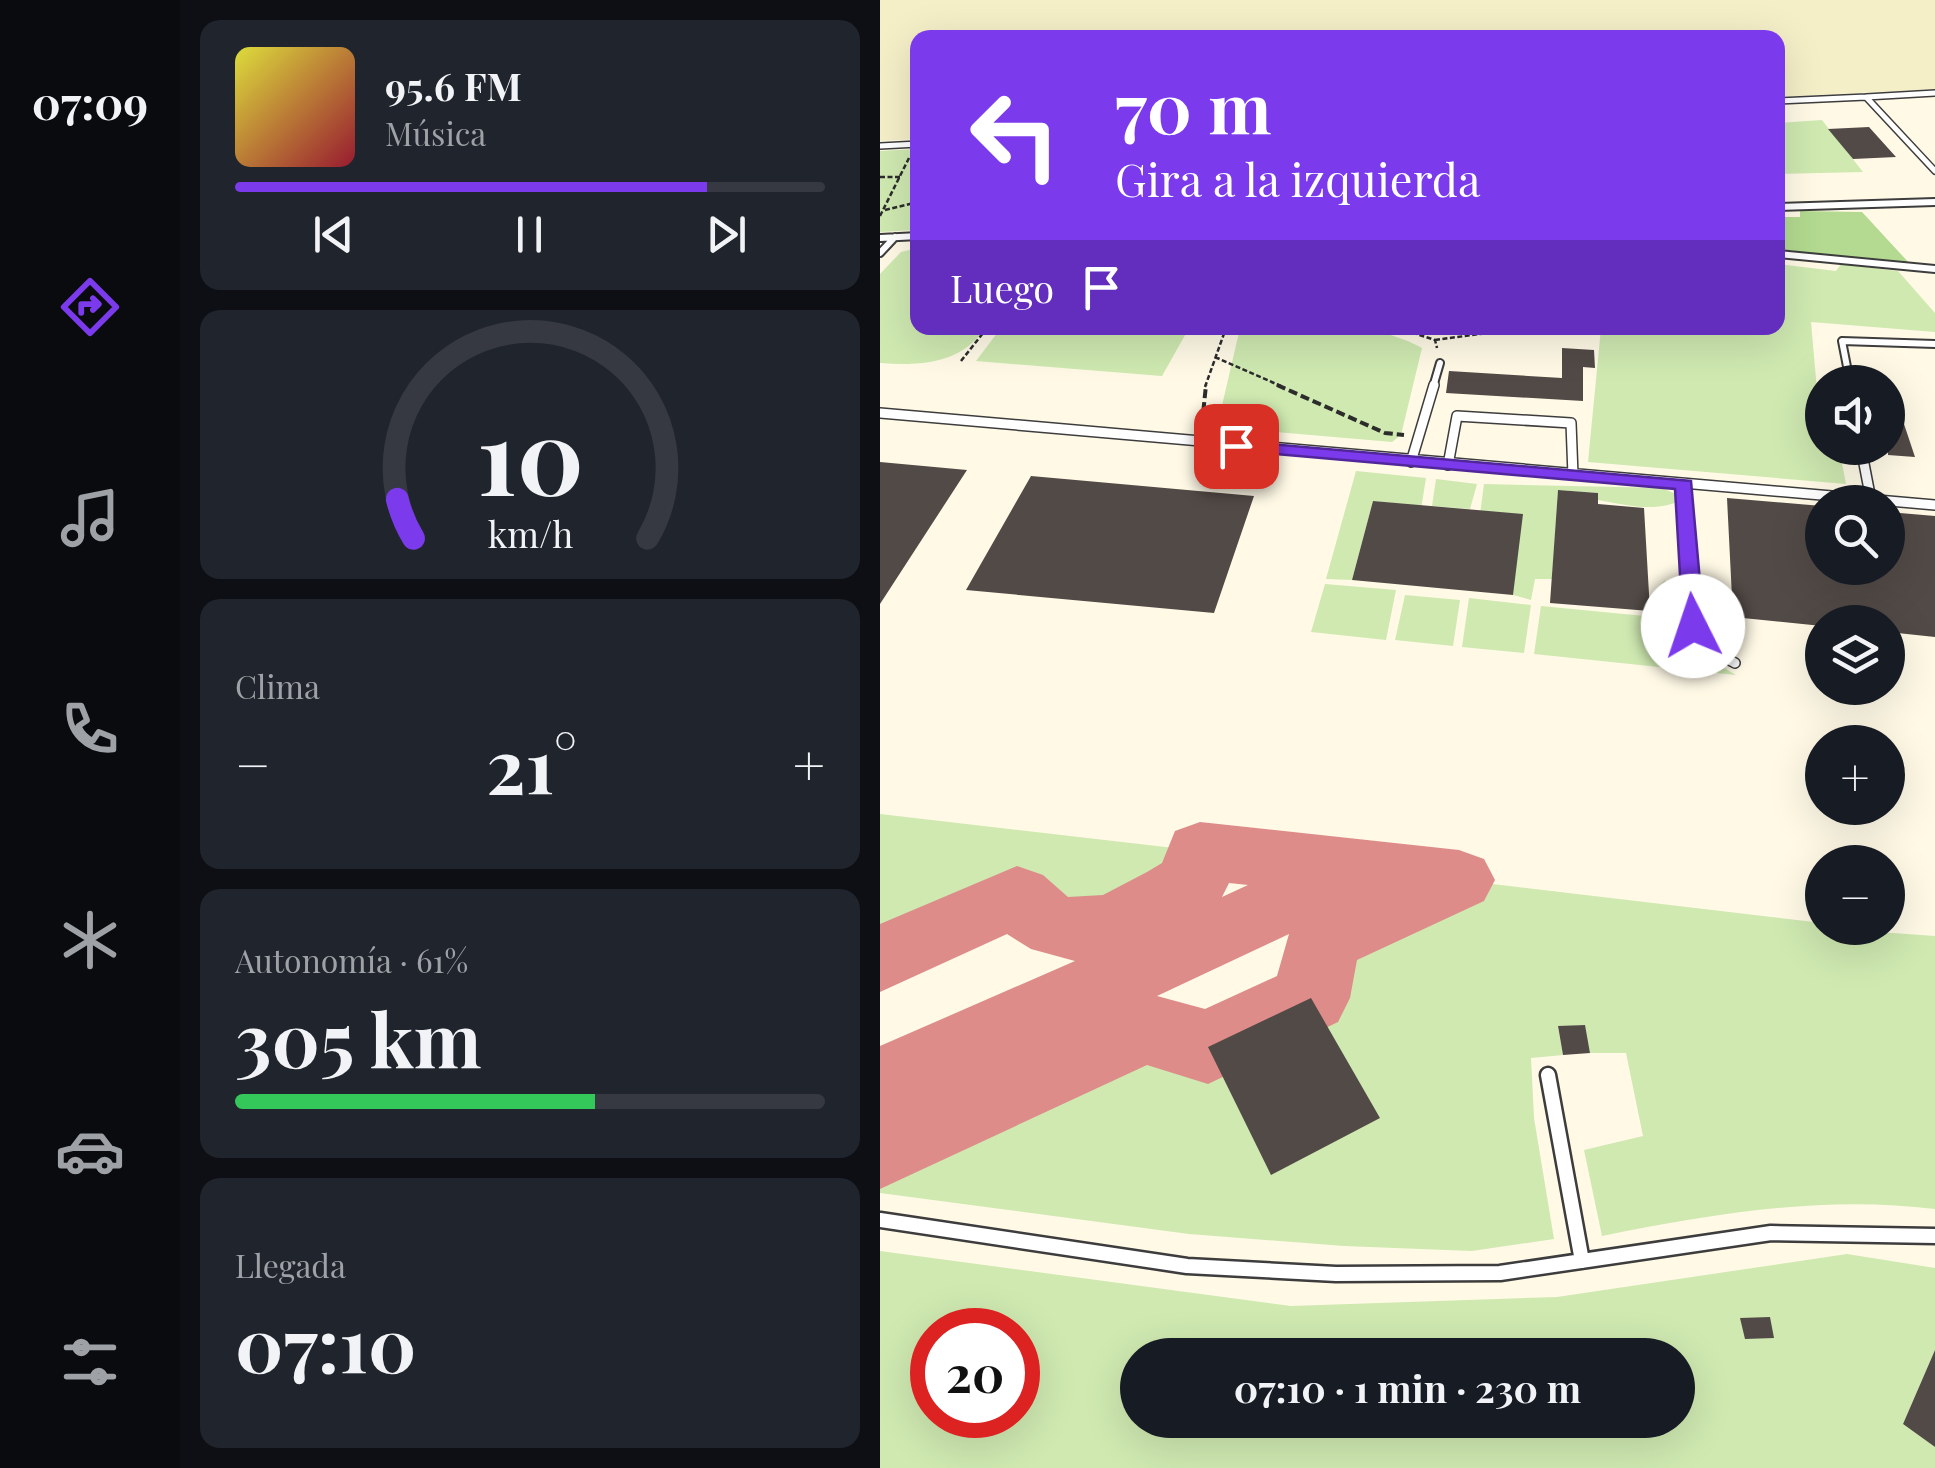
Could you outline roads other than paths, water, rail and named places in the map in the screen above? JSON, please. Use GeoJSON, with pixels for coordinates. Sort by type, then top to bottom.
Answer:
{"type":"FeatureCollection","features":[{"type":"Feature","properties":{"kind":"lane"},"geometry":{"type":"LineString","coordinates":[[1785,101],[1935,93]]}},
{"type":"Feature","properties":{"kind":"lane"},"geometry":{"type":"LineString","coordinates":[[1866,97],[1935,170]]}},
{"type":"Feature","properties":{"kind":"lane"},"geometry":{"type":"LineString","coordinates":[[880,146],[910,144]]}},
{"type":"Feature","properties":{"kind":"lane"},"geometry":{"type":"LineString","coordinates":[[1785,207],[1935,202]]}},
{"type":"Feature","properties":{"kind":"lane"},"geometry":{"type":"LineString","coordinates":[[880,238],[910,236]]}},
{"type":"Feature","properties":{"kind":"lane"},"geometry":{"type":"LineString","coordinates":[[880,253],[895,237]]}},
{"type":"Feature","properties":{"kind":"lane"},"geometry":{"type":"LineString","coordinates":[[1785,255],[1935,269]]}},
{"type":"Feature","properties":{"kind":"lane"},"geometry":{"type":"LineString","coordinates":[[1847,365],[1842,340],[1935,344]]}},
{"type":"Feature","properties":{"kind":"lane"},"geometry":{"type":"LineString","coordinates":[[1411,462],[1440,363]]}},
{"type":"Feature","properties":{"kind":"lane"},"geometry":{"type":"LineString","coordinates":[[880,412],[1805,494]]}},
{"type":"Feature","properties":{"kind":"lane"},"geometry":{"type":"LineString","coordinates":[[1448,465],[1456,416],[1571,424],[1573,475]]}},
{"type":"Feature","properties":{"kind":"lane"},"geometry":{"type":"LineString","coordinates":[[1684,484],[1693,626],[1707,648],[1735,663]]}},
{"type":"Feature","properties":{"kind":"lane"},"geometry":{"type":"LineString","coordinates":[[1905,503],[1935,505]]}},
{"type":"Feature","properties":{"kind":"lane"},"geometry":{"type":"LineString","coordinates":[[1548,1076],[1582,1260]]}},
{"type":"Feature","properties":{"kind":"lane"},"geometry":{"type":"LineString","coordinates":[[880,1220],[1186,1266],[1336,1274],[1500,1273],[1771,1233],[1935,1236]]}}]}
